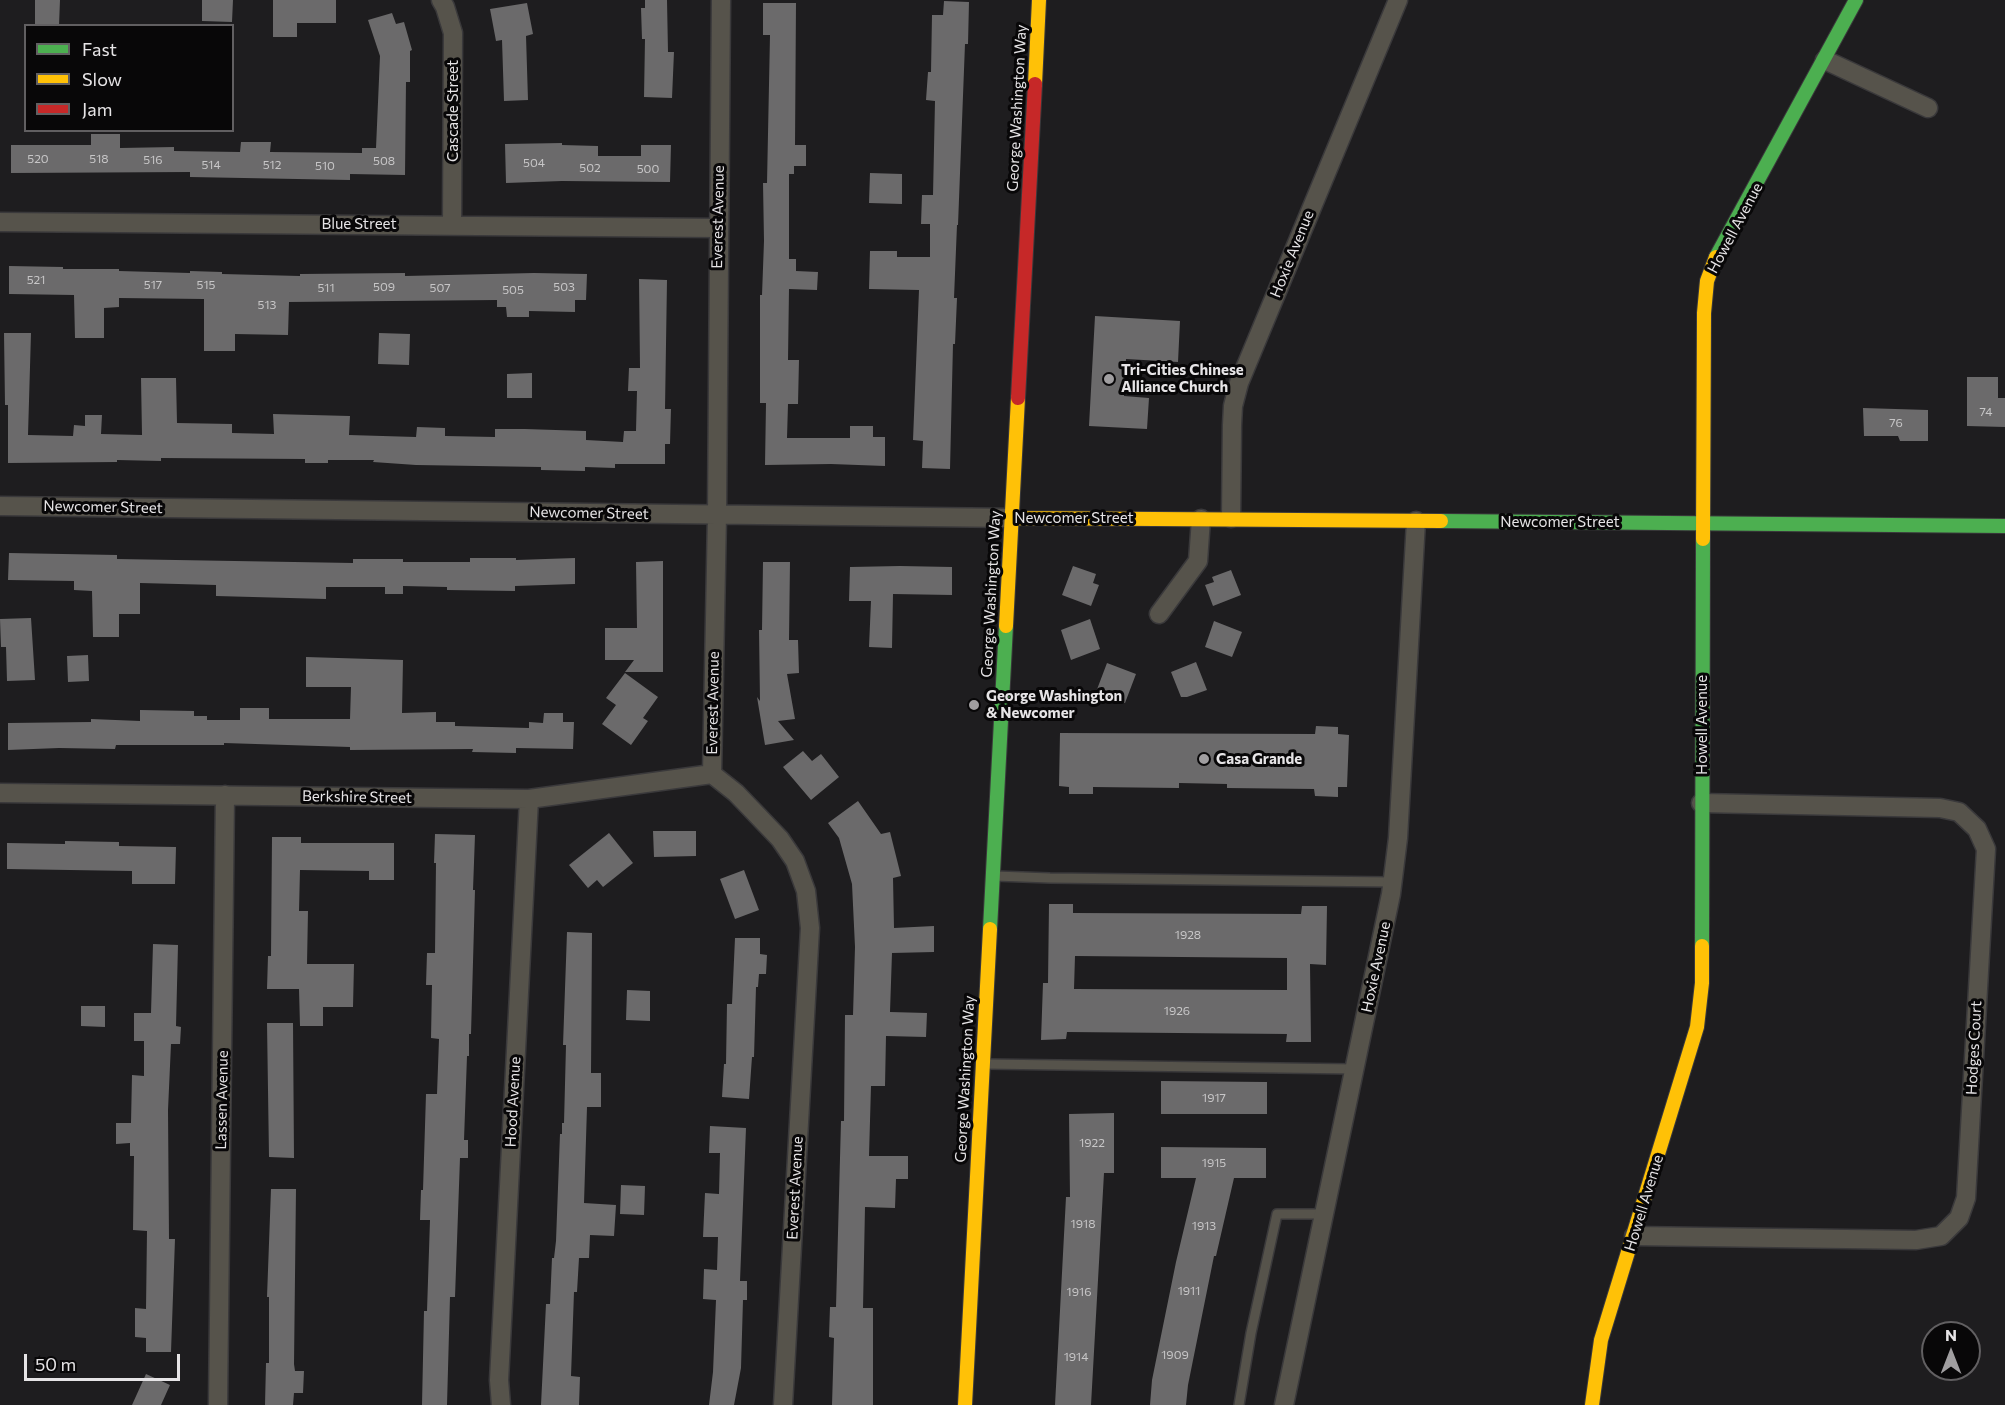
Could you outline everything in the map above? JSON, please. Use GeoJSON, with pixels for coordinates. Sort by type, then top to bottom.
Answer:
{"type":"FeatureCollection","features":[{"type":"Feature","properties":{"kind":"street","name":"Cascade Street"},"geometry":{"type":"LineString","coordinates":[[441,0],[453,33],[452,225]]}},
{"type":"Feature","properties":{"kind":"street","name":"Everest Avenue"},"geometry":{"type":"LineString","coordinates":[[721,0],[717,515],[712,774],[736,793],[780,838],[795,861],[806,891],[810,928],[783,1405]]}},
{"type":"Feature","properties":{"kind":"street","name":"George Washington Way"},"geometry":{"type":"LineString","coordinates":[[965,1405],[1039,0]]}},
{"type":"Feature","properties":{"kind":"street","name":"Hoxie Avenue"},"geometry":{"type":"LineString","coordinates":[[1231,518],[1233,406],[1239,383],[1398,0]]}},
{"type":"Feature","properties":{"kind":"street","name":"Howell Avenue"},"geometry":{"type":"LineString","coordinates":[[1592,1405],[1601,1340],[1697,1027],[1702,983],[1704,313],[1707,281],[1717,255],[1856,0]]}},
{"type":"Feature","properties":{"kind":"street"},"geometry":{"type":"LineString","coordinates":[[1825,60],[1928,108]]}},
{"type":"Feature","properties":{"kind":"street","name":"Blue Street"},"geometry":{"type":"LineString","coordinates":[[0,222],[718,228]]}},
{"type":"Feature","properties":{"kind":"street","name":"Newcomer Street"},"geometry":{"type":"LineString","coordinates":[[0,506],[1012,518],[2005,526]]}},
{"type":"Feature","properties":{"kind":"street"},"geometry":{"type":"LineString","coordinates":[[1159,614],[1198,561],[1201,519]]}},
{"type":"Feature","properties":{"kind":"street","name":"Hoxie Avenue"},"geometry":{"type":"LineString","coordinates":[[1284,1405],[1383,938],[1392,882],[1398,838],[1416,521]]}},
{"type":"Feature","properties":{"kind":"street","name":"Berkshire Street"},"geometry":{"type":"LineString","coordinates":[[0,793],[529,799],[712,774]]}},
{"type":"Feature","properties":{"kind":"street","name":"Lassen Avenue"},"geometry":{"type":"LineString","coordinates":[[218,1405],[225,795]]}},
{"type":"Feature","properties":{"kind":"street","name":"Hood Avenue"},"geometry":{"type":"LineString","coordinates":[[501,1405],[499,1380],[529,799]]}},
{"type":"Feature","properties":{"kind":"street","name":"Hodges Court"},"geometry":{"type":"LineString","coordinates":[[1634,1236],[1916,1240],[1941,1236],[1959,1218],[1965,1198],[1986,849],[1977,830],[1959,812],[1940,808],[1701,803]]}},
{"type":"Feature","properties":{"kind":"lane"},"geometry":{"type":"LineString","coordinates":[[993,875],[1050,879],[1392,882]]}},
{"type":"Feature","properties":{"kind":"lane"},"geometry":{"type":"LineString","coordinates":[[983,1064],[1355,1069]]}},
{"type":"Feature","properties":{"kind":"lane"},"geometry":{"type":"LineString","coordinates":[[1239,1405],[1276,1214],[1323,1214]]}},
{"type":"Feature","properties":{"kind":"building"},"geometry":{"type":"Polygon","coordinates":[[[35,0],[60,0],[59,24],[35,24],[35,0]]]}},
{"type":"Feature","properties":{"kind":"building"},"geometry":{"type":"Polygon","coordinates":[[[202,0],[233,0],[232,22],[202,21],[202,0]]]}},
{"type":"Feature","properties":{"kind":"building"},"geometry":{"type":"Polygon","coordinates":[[[273,0],[336,0],[336,23],[297,23],[297,37],[273,37],[273,0]]]}},
{"type":"Feature","properties":{"kind":"building"},"geometry":{"type":"Polygon","coordinates":[[[645,0],[667,0],[668,52],[674,52],[672,98],[644,97],[645,39],[642,39],[641,8],[645,8],[645,0]]]}},
{"type":"Feature","properties":{"kind":"building"},"geometry":{"type":"Polygon","coordinates":[[[944,1],[969,2],[968,44],[965,44],[954,298],[957,298],[955,344],[953,344],[950,469],[922,468],[923,441],[913,440],[919,290],[869,289],[870,251],[897,251],[897,257],[930,257],[930,224],[921,224],[922,195],[933,195],[935,101],[926,100],[928,72],[931,72],[932,15],[943,15],[944,1]]]}},
{"type":"Feature","properties":{"kind":"building"},"geometry":{"type":"Polygon","coordinates":[[[527,3],[533,34],[526,36],[528,100],[504,101],[502,40],[496,41],[490,9],[527,3]]]}},
{"type":"Feature","properties":{"kind":"building"},"geometry":{"type":"Polygon","coordinates":[[[763,3],[796,3],[795,145],[806,145],[806,166],[794,166],[794,174],[789,174],[789,259],[796,259],[796,271],[818,272],[817,290],[789,289],[788,360],[799,360],[798,404],[788,404],[787,438],[850,438],[850,426],[873,426],[873,437],[885,437],[885,466],[765,465],[766,403],[760,403],[760,295],[762,295],[764,241],[763,183],[767,183],[770,35],[763,35],[763,3]]]}},
{"type":"Feature","properties":{"kind":"building"},"geometry":{"type":"Polygon","coordinates":[[[392,13],[396,24],[404,22],[412,50],[410,51],[410,82],[406,82],[405,175],[350,174],[350,180],[190,177],[190,172],[11,173],[11,145],[91,145],[91,134],[120,134],[120,148],[174,147],[174,151],[240,152],[241,142],[271,142],[270,152],[362,153],[362,148],[376,148],[380,56],[368,20],[392,13]]]}},
{"type":"Feature","properties":{"kind":"building"},"geometry":{"type":"Polygon","coordinates":[[[562,143],[562,145],[598,146],[598,156],[641,156],[641,145],[671,145],[670,182],[506,183],[505,144],[562,143]]]}},
{"type":"Feature","properties":{"kind":"building"},"geometry":{"type":"Polygon","coordinates":[[[870,173],[902,174],[902,204],[869,203],[870,173]]]}},
{"type":"Feature","properties":{"kind":"building"},"geometry":{"type":"Polygon","coordinates":[[[9,266],[300,276],[300,274],[405,273],[405,276],[587,274],[586,300],[575,300],[575,312],[529,311],[529,317],[507,317],[506,307],[497,307],[497,300],[289,302],[288,335],[235,334],[235,351],[204,351],[204,299],[119,298],[119,307],[104,308],[104,338],[75,338],[74,295],[9,294],[9,266]]]}},
{"type":"Feature","properties":{"kind":"building"},"geometry":{"type":"Polygon","coordinates":[[[639,279],[667,280],[665,409],[671,409],[670,444],[665,444],[665,464],[615,464],[615,468],[585,467],[585,471],[541,470],[541,467],[416,465],[373,462],[374,460],[328,460],[328,463],[305,463],[305,459],[161,458],[161,461],[8,463],[4,333],[31,333],[28,435],[73,436],[74,425],[85,426],[85,415],[102,415],[101,434],[142,435],[141,378],[176,378],[177,423],[232,424],[232,433],[274,434],[273,414],[350,416],[349,435],[416,437],[417,427],[445,428],[445,436],[495,437],[495,429],[525,429],[586,431],[586,440],[623,442],[624,431],[636,431],[637,391],[628,391],[629,368],[640,368],[639,279]]]}},
{"type":"Feature","properties":{"kind":"building","name":"Tri-Cities Chinese Alliance Church"},"geometry":{"type":"Polygon","coordinates":[[[1095,316],[1180,321],[1178,362],[1126,359],[1124,396],[1149,398],[1147,429],[1089,426],[1095,316]]]}},
{"type":"Feature","properties":{"kind":"building"},"geometry":{"type":"Polygon","coordinates":[[[379,333],[410,334],[409,365],[378,364],[379,333]]]}},
{"type":"Feature","properties":{"kind":"building"},"geometry":{"type":"Polygon","coordinates":[[[532,373],[532,398],[507,398],[507,374],[532,373]]]}},
{"type":"Feature","properties":{"kind":"building"},"geometry":{"type":"Polygon","coordinates":[[[1967,377],[1998,377],[1998,398],[2005,398],[2005,427],[1967,426],[1967,377]]]}},
{"type":"Feature","properties":{"kind":"building"},"geometry":{"type":"Polygon","coordinates":[[[1863,408],[1928,410],[1928,441],[1900,441],[1898,436],[1864,436],[1863,408]]]}},
{"type":"Feature","properties":{"kind":"building"},"geometry":{"type":"Polygon","coordinates":[[[9,553],[117,555],[117,559],[353,563],[353,559],[470,562],[470,558],[516,558],[516,560],[575,558],[575,584],[515,586],[515,591],[447,590],[447,587],[403,586],[403,594],[385,594],[385,587],[326,587],[326,599],[216,596],[216,585],[140,583],[140,614],[119,614],[119,637],[93,637],[92,591],[74,590],[74,581],[8,580],[9,553]]]}},
{"type":"Feature","properties":{"kind":"building"},"geometry":{"type":"Polygon","coordinates":[[[663,561],[663,672],[625,672],[634,660],[605,660],[605,628],[637,628],[636,562],[663,561]]]}},
{"type":"Feature","properties":{"kind":"building"},"geometry":{"type":"Polygon","coordinates":[[[763,562],[790,562],[789,640],[798,640],[799,673],[787,674],[795,719],[778,721],[794,740],[765,745],[757,697],[760,701],[759,630],[762,630],[763,562]]]}},
{"type":"Feature","properties":{"kind":"building"},"geometry":{"type":"Polygon","coordinates":[[[1073,566],[1096,574],[1093,583],[1099,585],[1091,606],[1062,595],[1073,566]]]}},
{"type":"Feature","properties":{"kind":"building"},"geometry":{"type":"Polygon","coordinates":[[[850,567],[952,567],[952,595],[893,594],[892,648],[869,647],[871,601],[849,601],[850,567]]]}},
{"type":"Feature","properties":{"kind":"building"},"geometry":{"type":"Polygon","coordinates":[[[1231,570],[1241,595],[1213,606],[1205,585],[1214,582],[1212,577],[1231,570]]]}},
{"type":"Feature","properties":{"kind":"building"},"geometry":{"type":"Polygon","coordinates":[[[31,618],[35,680],[7,681],[6,647],[1,647],[0,619],[31,618]]]}},
{"type":"Feature","properties":{"kind":"building"},"geometry":{"type":"Polygon","coordinates":[[[1090,619],[1100,649],[1071,660],[1061,630],[1090,619]]]}},
{"type":"Feature","properties":{"kind":"building"},"geometry":{"type":"Polygon","coordinates":[[[1214,621],[1242,632],[1232,657],[1205,647],[1214,621]]]}},
{"type":"Feature","properties":{"kind":"building"},"geometry":{"type":"Polygon","coordinates":[[[88,655],[89,681],[68,682],[67,656],[88,655]]]}},
{"type":"Feature","properties":{"kind":"building"},"geometry":{"type":"Polygon","coordinates":[[[306,657],[403,660],[402,713],[436,712],[436,722],[455,722],[455,726],[529,728],[529,722],[543,723],[544,713],[563,713],[563,722],[574,722],[573,749],[516,748],[516,753],[472,752],[473,749],[350,750],[350,747],[224,743],[224,745],[116,745],[115,749],[8,750],[8,723],[91,722],[91,719],[140,721],[140,710],[194,711],[194,716],[207,716],[207,720],[240,720],[240,708],[269,708],[269,719],[350,719],[351,687],[306,687],[306,657]]]}},
{"type":"Feature","properties":{"kind":"building"},"geometry":{"type":"Polygon","coordinates":[[[1196,662],[1207,690],[1181,697],[1171,672],[1196,662]]]}},
{"type":"Feature","properties":{"kind":"building"},"geometry":{"type":"Polygon","coordinates":[[[1107,663],[1136,674],[1125,703],[1096,692],[1107,663]]]}},
{"type":"Feature","properties":{"kind":"building"},"geometry":{"type":"Polygon","coordinates":[[[625,673],[658,697],[643,718],[648,721],[631,745],[602,724],[616,705],[606,698],[625,673]]]}},
{"type":"Feature","properties":{"kind":"building","name":"Casa Grande"},"geometry":{"type":"Polygon","coordinates":[[[1316,726],[1338,727],[1338,734],[1349,735],[1347,787],[1338,787],[1338,797],[1315,796],[1314,789],[1227,788],[1227,784],[1179,783],[1179,788],[1093,787],[1093,794],[1069,794],[1069,787],[1059,786],[1060,733],[1315,734],[1316,726]]]}},
{"type":"Feature","properties":{"kind":"building"},"geometry":{"type":"Polygon","coordinates":[[[803,751],[812,761],[821,754],[839,777],[811,800],[783,767],[803,751]]]}},
{"type":"Feature","properties":{"kind":"building"},"geometry":{"type":"Polygon","coordinates":[[[858,801],[881,834],[890,832],[901,876],[893,878],[894,928],[934,926],[934,952],[892,953],[890,1012],[927,1013],[926,1037],[886,1036],[885,1086],[871,1086],[869,1156],[908,1156],[908,1179],[896,1179],[895,1208],[865,1207],[863,1308],[873,1308],[873,1405],[832,1405],[834,1338],[829,1337],[830,1307],[836,1307],[841,1121],[844,1121],[845,1015],[853,1015],[855,947],[852,884],[839,838],[828,823],[858,801]]]}},
{"type":"Feature","properties":{"kind":"building"},"geometry":{"type":"Polygon","coordinates":[[[653,831],[696,831],[696,856],[654,857],[653,831]]]}},
{"type":"Feature","properties":{"kind":"building"},"geometry":{"type":"Polygon","coordinates":[[[609,833],[633,863],[603,887],[597,880],[588,888],[569,865],[609,833]]]}},
{"type":"Feature","properties":{"kind":"building"},"geometry":{"type":"Polygon","coordinates":[[[435,834],[475,835],[473,890],[475,890],[471,1034],[469,1034],[469,1056],[467,1056],[464,1140],[468,1140],[468,1158],[460,1158],[455,1297],[450,1297],[447,1405],[422,1405],[424,1311],[427,1311],[430,1220],[420,1220],[421,1190],[423,1190],[426,1094],[437,1094],[439,1039],[431,1038],[432,985],[426,985],[427,953],[435,953],[435,834]]]}},
{"type":"Feature","properties":{"kind":"building"},"geometry":{"type":"Polygon","coordinates":[[[272,837],[301,837],[301,843],[394,843],[394,880],[369,880],[369,871],[300,870],[299,911],[308,911],[307,964],[354,964],[353,1007],[323,1007],[323,1026],[300,1026],[299,989],[267,989],[268,956],[271,956],[272,837]]]}},
{"type":"Feature","properties":{"kind":"building"},"geometry":{"type":"Polygon","coordinates":[[[65,841],[119,842],[119,846],[176,847],[175,884],[132,884],[132,871],[7,869],[7,843],[65,844],[65,841]]]}},
{"type":"Feature","properties":{"kind":"building"},"geometry":{"type":"Polygon","coordinates":[[[744,870],[759,910],[735,919],[720,879],[744,870]]]}},
{"type":"Feature","properties":{"kind":"building"},"geometry":{"type":"Polygon","coordinates":[[[1049,904],[1073,904],[1073,913],[1301,914],[1302,906],[1327,906],[1326,965],[1310,964],[1311,1042],[1286,1042],[1287,1034],[1067,1032],[1066,1039],[1041,1040],[1043,983],[1048,983],[1049,904]],[[1075,956],[1074,989],[1287,990],[1287,958],[1075,956]]]}},
{"type":"Feature","properties":{"kind":"building"},"geometry":{"type":"Polygon","coordinates":[[[567,932],[592,933],[591,1073],[601,1073],[601,1107],[587,1107],[584,1203],[616,1205],[614,1236],[590,1235],[589,1258],[579,1258],[577,1292],[574,1292],[571,1376],[580,1377],[579,1405],[541,1405],[546,1304],[550,1304],[552,1258],[554,1258],[556,1241],[560,1134],[562,1134],[562,1123],[564,1123],[566,1045],[563,1045],[567,932]]]}},
{"type":"Feature","properties":{"kind":"building"},"geometry":{"type":"Polygon","coordinates":[[[735,938],[760,938],[760,954],[767,955],[766,974],[759,974],[758,987],[756,987],[754,1057],[752,1057],[749,1099],[722,1097],[724,1064],[726,1064],[727,1004],[732,1004],[735,938]]]}},
{"type":"Feature","properties":{"kind":"building"},"geometry":{"type":"Polygon","coordinates":[[[153,944],[178,945],[176,1026],[181,1027],[180,1044],[171,1044],[168,1110],[169,1239],[175,1239],[171,1352],[146,1352],[146,1338],[135,1337],[135,1308],[146,1309],[147,1231],[133,1230],[134,1156],[130,1156],[130,1143],[116,1144],[116,1123],[131,1123],[132,1075],[144,1076],[144,1041],[134,1041],[134,1013],[151,1013],[153,944]]]}},
{"type":"Feature","properties":{"kind":"building"},"geometry":{"type":"Polygon","coordinates":[[[627,990],[650,991],[650,1021],[626,1020],[627,990]]]}},
{"type":"Feature","properties":{"kind":"building"},"geometry":{"type":"Polygon","coordinates":[[[81,1006],[105,1006],[105,1027],[81,1026],[81,1006]]]}},
{"type":"Feature","properties":{"kind":"building"},"geometry":{"type":"Polygon","coordinates":[[[267,1023],[293,1023],[294,1158],[269,1157],[267,1023]]]}},
{"type":"Feature","properties":{"kind":"building"},"geometry":{"type":"Polygon","coordinates":[[[1161,1081],[1267,1082],[1267,1114],[1161,1114],[1161,1081]]]}},
{"type":"Feature","properties":{"kind":"building"},"geometry":{"type":"Polygon","coordinates":[[[1114,1113],[1114,1173],[1104,1173],[1091,1405],[1055,1405],[1066,1197],[1070,1197],[1069,1114],[1114,1113]]]}},
{"type":"Feature","properties":{"kind":"building"},"geometry":{"type":"Polygon","coordinates":[[[710,1126],[746,1128],[740,1281],[747,1281],[747,1300],[743,1300],[741,1368],[734,1405],[709,1405],[716,1300],[703,1299],[704,1269],[717,1270],[718,1237],[703,1237],[705,1193],[719,1194],[720,1153],[709,1153],[710,1126]]]}},
{"type":"Feature","properties":{"kind":"building"},"geometry":{"type":"Polygon","coordinates":[[[1161,1147],[1266,1148],[1266,1178],[1234,1178],[1216,1256],[1214,1256],[1186,1405],[1150,1405],[1152,1380],[1196,1178],[1161,1178],[1161,1147]]]}},
{"type":"Feature","properties":{"kind":"building"},"geometry":{"type":"Polygon","coordinates":[[[621,1185],[645,1186],[644,1215],[620,1214],[621,1185]]]}},
{"type":"Feature","properties":{"kind":"building"},"geometry":{"type":"Polygon","coordinates":[[[271,1189],[296,1189],[294,1364],[295,1371],[304,1371],[303,1393],[294,1393],[293,1405],[265,1405],[266,1363],[269,1363],[269,1297],[267,1297],[271,1189]]]}},
{"type":"Feature","properties":{"kind":"building"},"geometry":{"type":"Polygon","coordinates":[[[146,1374],[170,1385],[161,1405],[132,1405],[146,1374]]]}},
{"type":"Feature","properties":{"kind":"traffic: fast"},"geometry":{"type":"LineString","coordinates":[[1716,257],[1856,0]]}},
{"type":"Feature","properties":{"kind":"traffic: fast"},"geometry":{"type":"LineString","coordinates":[[1441,521],[2005,526]]}},
{"type":"Feature","properties":{"kind":"traffic: fast"},"geometry":{"type":"LineString","coordinates":[[1702,946],[1703,539]]}},
{"type":"Feature","properties":{"kind":"traffic: fast"},"geometry":{"type":"LineString","coordinates":[[990,929],[1006,626]]}},
{"type":"Feature","properties":{"kind":"traffic: slow"},"geometry":{"type":"LineString","coordinates":[[1035,84],[1039,0]]}},
{"type":"Feature","properties":{"kind":"traffic: slow"},"geometry":{"type":"LineString","coordinates":[[1703,539],[1704,313],[1707,281],[1716,257]]}},
{"type":"Feature","properties":{"kind":"traffic: slow"},"geometry":{"type":"LineString","coordinates":[[1006,626],[1018,398]]}},
{"type":"Feature","properties":{"kind":"traffic: slow"},"geometry":{"type":"LineString","coordinates":[[1012,518],[1441,521]]}},
{"type":"Feature","properties":{"kind":"traffic: slow"},"geometry":{"type":"LineString","coordinates":[[965,1405],[990,929]]}},
{"type":"Feature","properties":{"kind":"traffic: slow"},"geometry":{"type":"LineString","coordinates":[[1592,1405],[1601,1340],[1697,1027],[1702,983],[1702,946]]}},
{"type":"Feature","properties":{"kind":"traffic: jam"},"geometry":{"type":"LineString","coordinates":[[1018,398],[1035,84]]}},
{"type":"Feature","properties":{"kind":"place","name":"Tri-Cities Chinese Alliance Church"},"geometry":{"type":"Point","coordinates":[1109,379]}},
{"type":"Feature","properties":{"kind":"place","name":"George Washington & Newcomer"},"geometry":{"type":"Point","coordinates":[974,705]}},
{"type":"Feature","properties":{"kind":"place","name":"Casa Grande"},"geometry":{"type":"Point","coordinates":[1204,759]}}]}
